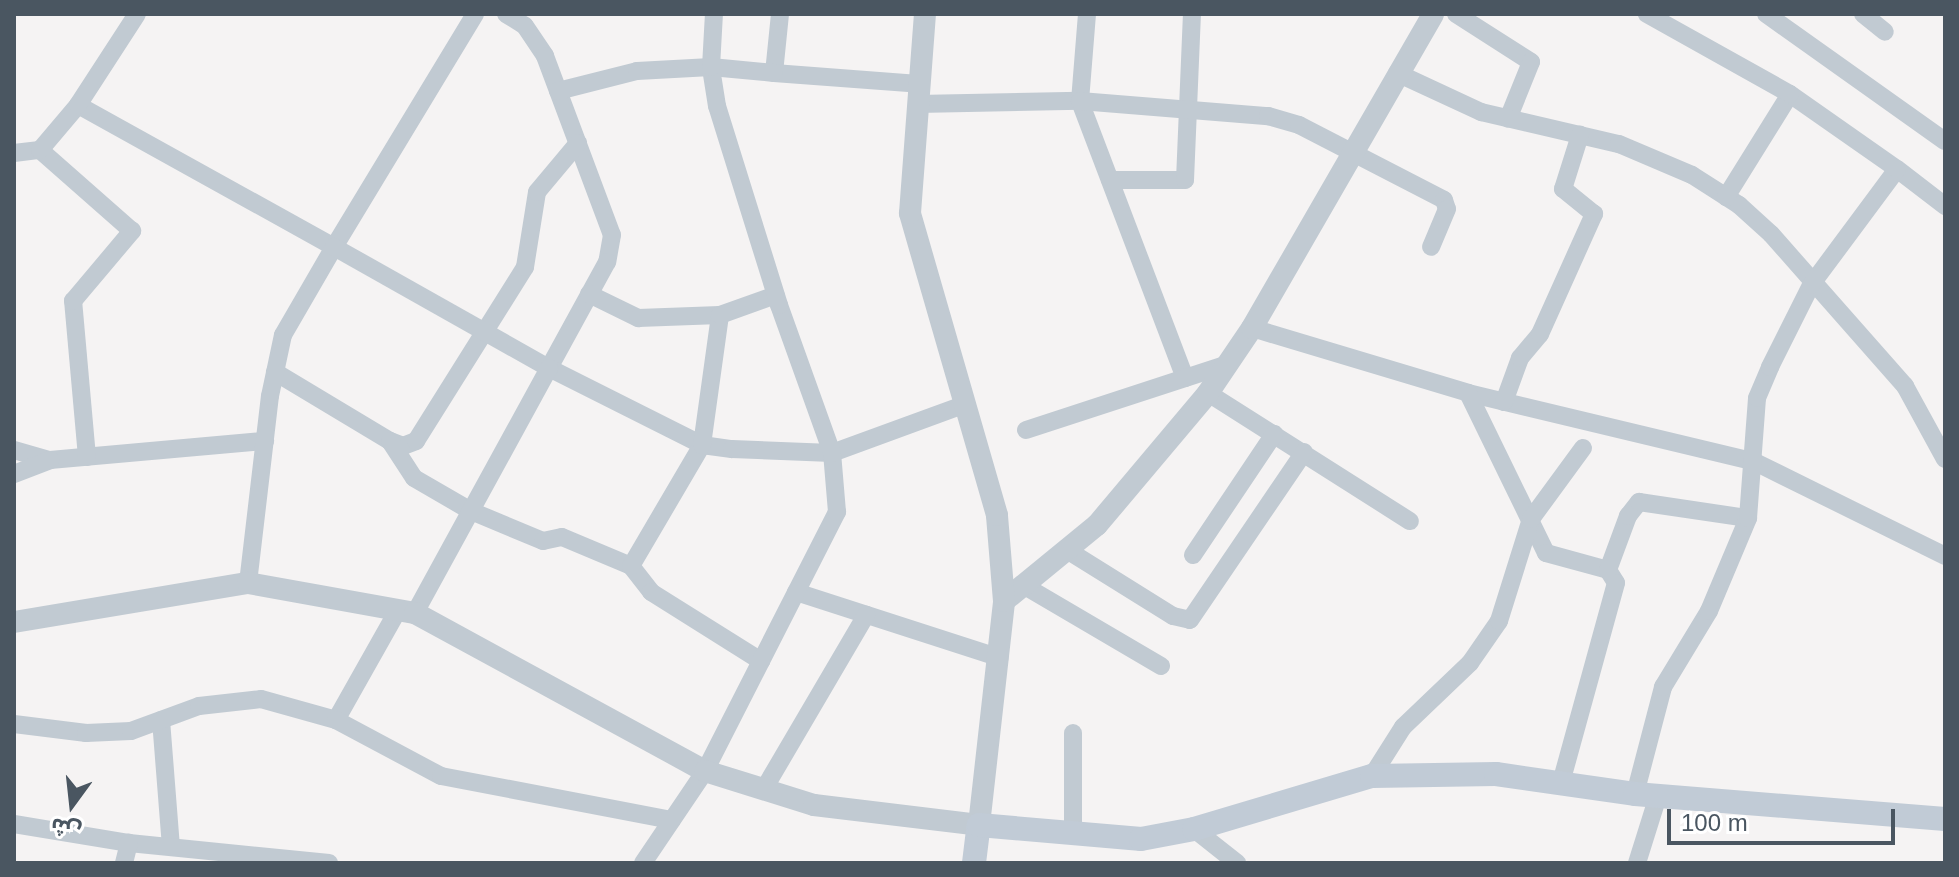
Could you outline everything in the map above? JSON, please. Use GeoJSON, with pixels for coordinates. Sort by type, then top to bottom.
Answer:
{"type":"FeatureCollection","features":[{"type":"Feature","properties":{"kind":"main road"},"geometry":{"type":"LineString","coordinates":[[974,863],[979,825],[1141,839],[1194,829],[1372,776],[1496,774],[1647,795],[1945,819]]}},
{"type":"Feature","properties":{"kind":"street"},"geometry":{"type":"LineString","coordinates":[[14,153],[40,150],[78,105],[137,14]]}},
{"type":"Feature","properties":{"kind":"street"},"geometry":{"type":"LineString","coordinates":[[248,583],[265,441],[283,335],[475,14]]}},
{"type":"Feature","properties":{"kind":"street"},"geometry":{"type":"LineString","coordinates":[[336,720],[471,511],[607,262],[612,235],[558,91],[536,40],[506,14]]}},
{"type":"Feature","properties":{"kind":"street"},"geometry":{"type":"LineString","coordinates":[[643,863],[705,771],[837,512],[832,453],[776,295],[717,106],[711,67],[714,14]]}},
{"type":"Feature","properties":{"kind":"street"},"geometry":{"type":"LineString","coordinates":[[774,73],[780,14]]}},
{"type":"Feature","properties":{"kind":"street"},"geometry":{"type":"LineString","coordinates":[[14,622],[248,583],[406,612],[705,771],[814,805],[979,825],[1004,601],[997,515],[910,213],[925,14]]}},
{"type":"Feature","properties":{"kind":"street"},"geometry":{"type":"LineString","coordinates":[[1087,14],[1080,101],[1185,378]]}},
{"type":"Feature","properties":{"kind":"street"},"geometry":{"type":"LineString","coordinates":[[1110,180],[1185,180],[1192,14]]}},
{"type":"Feature","properties":{"kind":"street"},"geometry":{"type":"LineString","coordinates":[[1004,601],[1097,525],[1208,393],[1252,328],[1349,153],[1433,14]]}},
{"type":"Feature","properties":{"kind":"street"},"geometry":{"type":"LineString","coordinates":[[1456,14],[1531,62],[1508,119]]}},
{"type":"Feature","properties":{"kind":"street"},"geometry":{"type":"LineString","coordinates":[[1647,14],[1790,94],[1945,206]]}},
{"type":"Feature","properties":{"kind":"street"},"geometry":{"type":"LineString","coordinates":[[1766,14],[1945,141]]}},
{"type":"Feature","properties":{"kind":"street"},"geometry":{"type":"LineString","coordinates":[[1863,14],[1885,32]]}},
{"type":"Feature","properties":{"kind":"street"},"geometry":{"type":"LineString","coordinates":[[558,91],[637,71],[711,67],[918,94],[1186,107],[1268,116],[1299,125],[1444,200],[1447,209],[1431,247]]}},
{"type":"Feature","properties":{"kind":"street"},"geometry":{"type":"LineString","coordinates":[[1397,73],[1508,119],[1619,144],[1692,175],[1726,197],[1771,234],[1811,285],[1905,386],[1945,459]]}},
{"type":"Feature","properties":{"kind":"street"},"geometry":{"type":"LineString","coordinates":[[1726,197],[1790,94]]}},
{"type":"Feature","properties":{"kind":"street"},"geometry":{"type":"LineString","coordinates":[[78,105],[486,330],[549,368],[702,445],[832,453],[966,404]]}},
{"type":"Feature","properties":{"kind":"street"},"geometry":{"type":"LineString","coordinates":[[1504,402],[1520,358],[1540,334],[1594,214],[1563,189],[1580,135]]}},
{"type":"Feature","properties":{"kind":"street"},"geometry":{"type":"LineString","coordinates":[[275,372],[390,441],[403,446],[416,441],[525,267],[537,192],[578,143]]}},
{"type":"Feature","properties":{"kind":"street"},"geometry":{"type":"LineString","coordinates":[[40,150],[132,231],[73,301],[87,457]]}},
{"type":"Feature","properties":{"kind":"street"},"geometry":{"type":"LineString","coordinates":[[1637,863],[1663,687],[1709,611],[1748,518],[1755,462],[1757,398],[1811,285],[1897,169]]}},
{"type":"Feature","properties":{"kind":"street"},"geometry":{"type":"LineString","coordinates":[[589,294],[638,318],[720,315],[776,295]]}},
{"type":"Feature","properties":{"kind":"street"},"geometry":{"type":"LineString","coordinates":[[631,566],[702,445],[720,315]]}},
{"type":"Feature","properties":{"kind":"street"},"geometry":{"type":"LineString","coordinates":[[1252,328],[1468,393],[1755,462],[1945,556]]}},
{"type":"Feature","properties":{"kind":"street"},"geometry":{"type":"LineString","coordinates":[[1026,430],[1228,364]]}},
{"type":"Feature","properties":{"kind":"street"},"geometry":{"type":"LineString","coordinates":[[1208,393],[1410,521]]}},
{"type":"Feature","properties":{"kind":"street"},"geometry":{"type":"LineString","coordinates":[[1468,393],[1546,553],[1608,570]]}},
{"type":"Feature","properties":{"kind":"street"},"geometry":{"type":"LineString","coordinates":[[1193,555],[1274,434]]}},
{"type":"Feature","properties":{"kind":"street"},"geometry":{"type":"LineString","coordinates":[[14,474],[50,460],[265,441]]}},
{"type":"Feature","properties":{"kind":"street"},"geometry":{"type":"LineString","coordinates":[[390,441],[414,478],[471,511],[543,541],[562,537],[631,566],[651,592],[761,661]]}},
{"type":"Feature","properties":{"kind":"street"},"geometry":{"type":"LineString","coordinates":[[1372,776],[1403,727],[1470,663],[1499,621],[1531,519],[1583,448]]}},
{"type":"Feature","properties":{"kind":"street"},"geometry":{"type":"LineString","coordinates":[[14,450],[50,460]]}},
{"type":"Feature","properties":{"kind":"street"},"geometry":{"type":"LineString","coordinates":[[1067,550],[1173,616],[1190,620],[1304,452]]}},
{"type":"Feature","properties":{"kind":"street"},"geometry":{"type":"LineString","coordinates":[[1561,782],[1617,589],[1608,570],[1628,516],[1639,502],[1748,518]]}},
{"type":"Feature","properties":{"kind":"street"},"geometry":{"type":"LineString","coordinates":[[1023,585],[1161,666]]}},
{"type":"Feature","properties":{"kind":"street"},"geometry":{"type":"LineString","coordinates":[[796,592],[1000,658]]}},
{"type":"Feature","properties":{"kind":"street"},"geometry":{"type":"LineString","coordinates":[[764,789],[866,615]]}},
{"type":"Feature","properties":{"kind":"street"},"geometry":{"type":"LineString","coordinates":[[14,724],[86,733],[131,731],[199,706],[261,699],[336,720],[441,776],[672,820]]}},
{"type":"Feature","properties":{"kind":"street"},"geometry":{"type":"LineString","coordinates":[[161,720],[171,847]]}},
{"type":"Feature","properties":{"kind":"street"},"geometry":{"type":"LineString","coordinates":[[1073,733],[1073,833]]}},
{"type":"Feature","properties":{"kind":"street"},"geometry":{"type":"LineString","coordinates":[[14,824],[129,843],[329,863]]}},
{"type":"Feature","properties":{"kind":"street"},"geometry":{"type":"LineString","coordinates":[[1194,829],[1237,863]]}},
{"type":"Feature","properties":{"kind":"street"},"geometry":{"type":"LineString","coordinates":[[124,863],[129,843]]}}]}
